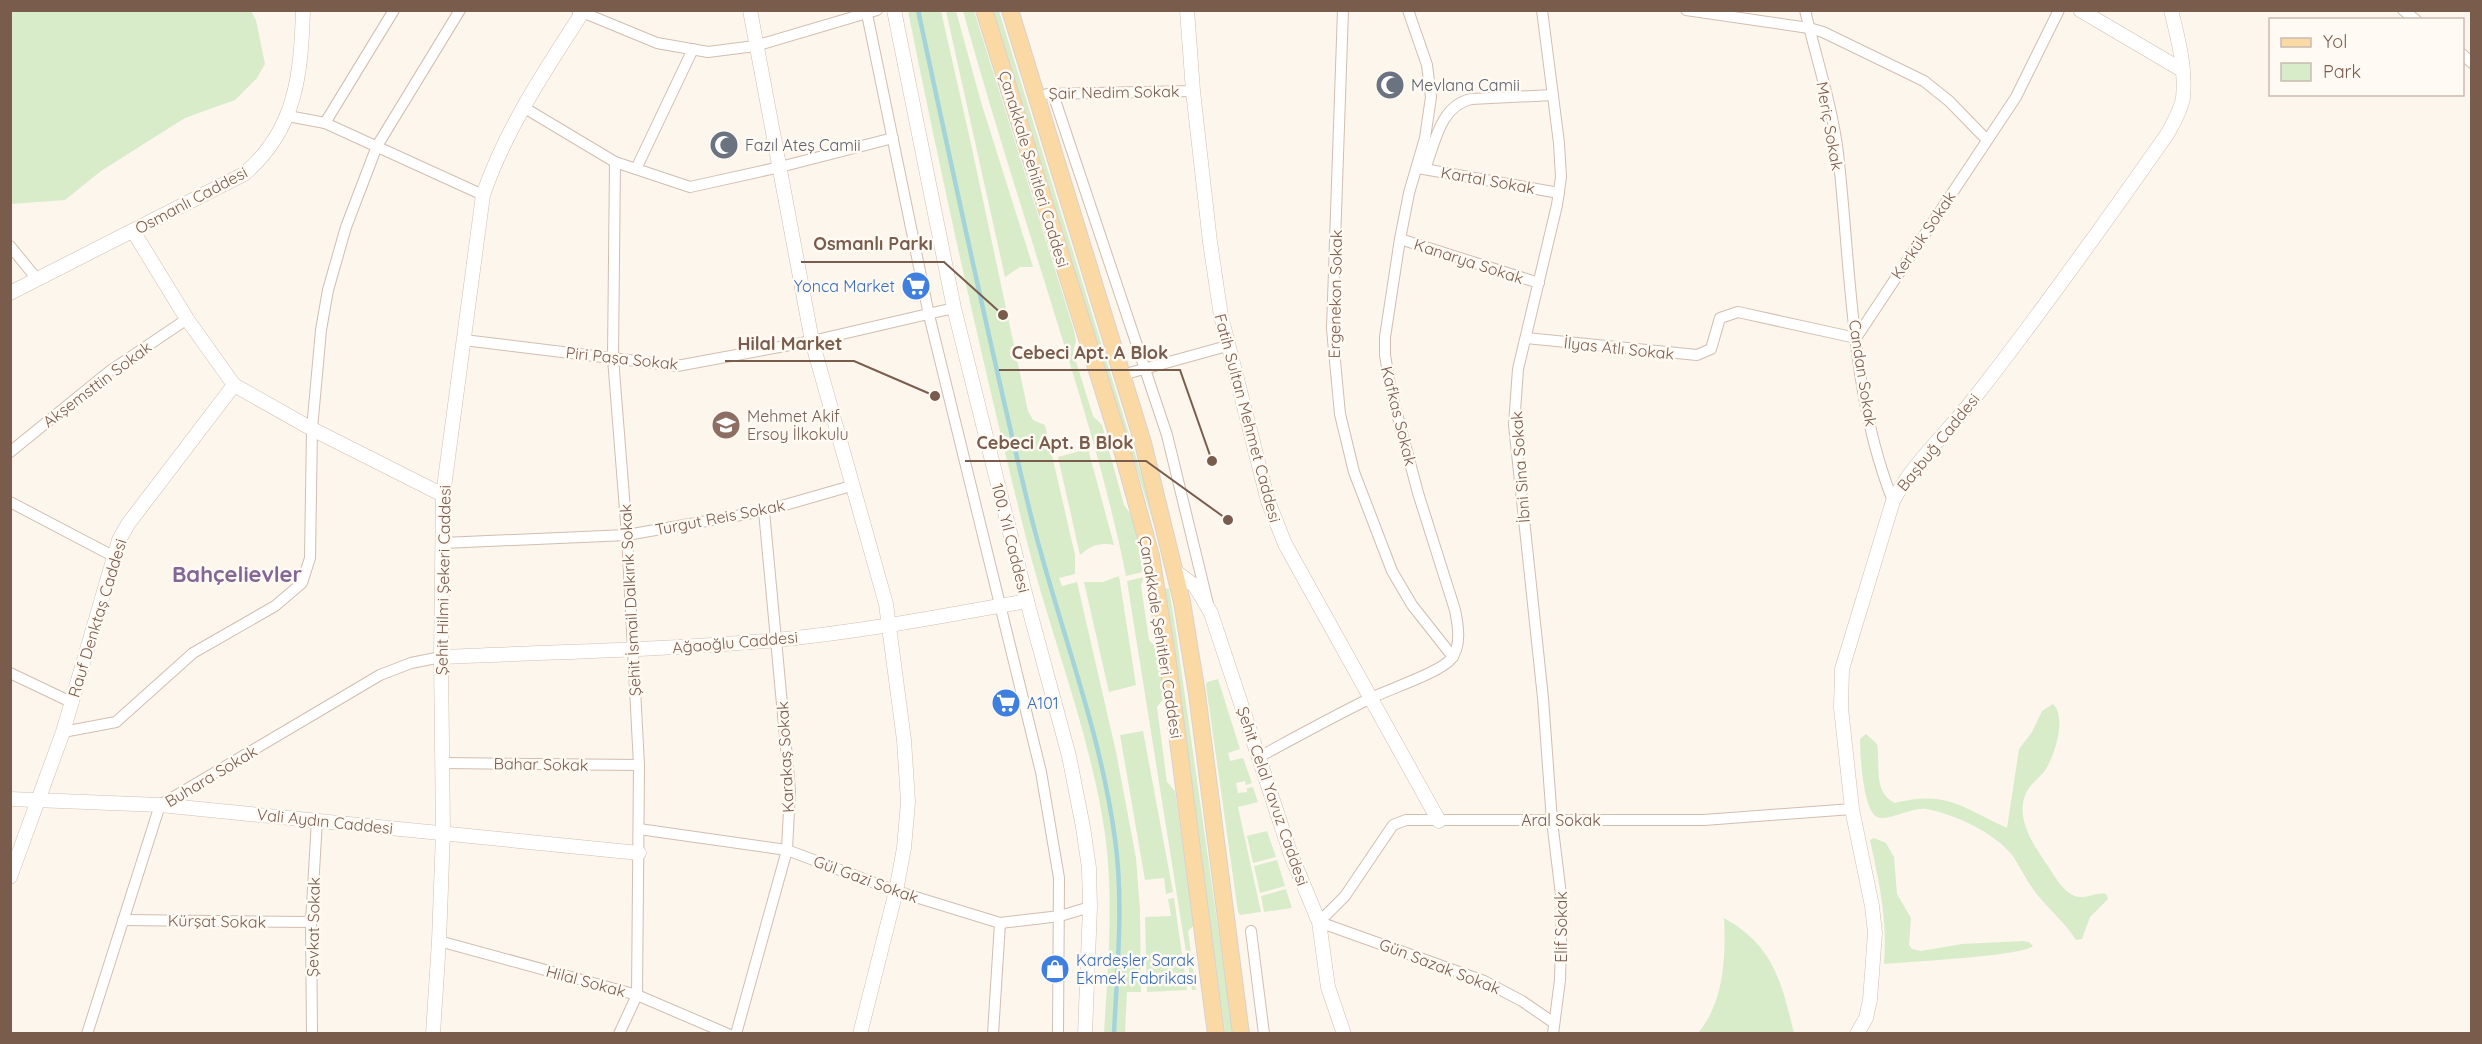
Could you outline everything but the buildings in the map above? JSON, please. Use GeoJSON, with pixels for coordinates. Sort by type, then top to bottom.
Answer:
{"type":"FeatureCollection","features":[{"type":"Feature","properties":{"kind":"main road","name":"Çanakkale Şehitleri Caddesi"},"geometry":{"type":"LineString","coordinates":[[984,10],[1122,450],[1151,556],[1167,656],[1216,1034]]}},
{"type":"Feature","properties":{"kind":"main road","name":"Çanakkale Şehitleri Caddesi"},"geometry":{"type":"LineString","coordinates":[[1010,10],[1143,443],[1175,571],[1198,706],[1240,1027]]}},
{"type":"Feature","properties":{"kind":"main road"},"geometry":{"type":"LineString","coordinates":[[1151,556],[1170,549]]}},
{"type":"Feature","properties":{"kind":"street","name":"Osmanlı Caddesi"},"geometry":{"type":"LineString","coordinates":[[10,293],[244,174],[262,160],[275,142],[288,116],[300,64],[303,10]]}},
{"type":"Feature","properties":{"kind":"street"},"geometry":{"type":"LineString","coordinates":[[325,123],[394,10]]}},
{"type":"Feature","properties":{"kind":"street"},"geometry":{"type":"LineString","coordinates":[[63,732],[116,722],[194,653],[275,606],[302,583],[310,558],[312,429],[321,330],[328,290],[346,227],[377,146],[460,10]]}},
{"type":"Feature","properties":{"kind":"street"},"geometry":{"type":"LineString","coordinates":[[750,10],[812,341],[890,626],[905,751],[907,828],[896,891],[860,1034]]}},
{"type":"Feature","properties":{"kind":"street","name":"100. Yıl Caddesi"},"geometry":{"type":"LineString","coordinates":[[894,10],[954,308],[1077,791],[1089,868],[1090,907],[1085,1034]]}},
{"type":"Feature","properties":{"kind":"street","name":"Fatih Sultan Mehmet Caddesi"},"geometry":{"type":"LineString","coordinates":[[1187,10],[1193,91],[1216,290],[1227,346],[1268,501],[1279,531],[1439,821]]}},
{"type":"Feature","properties":{"kind":"street","name":"Ergenekon Sokak"},"geometry":{"type":"LineString","coordinates":[[1343,10],[1332,329],[1340,414],[1354,472],[1392,571],[1412,605],[1453,657]]}},
{"type":"Feature","properties":{"kind":"street","name":"Kafkas Sokak"},"geometry":{"type":"LineString","coordinates":[[1408,10],[1427,65],[1431,97],[1420,168],[1400,239],[1385,337],[1386,371],[1418,494],[1455,610],[1458,634],[1457,650],[1453,657]]}},
{"type":"Feature","properties":{"kind":"street","name":"İbni Sina Sokak"},"geometry":{"type":"LineString","coordinates":[[1542,10],[1561,160],[1560,193],[1518,369],[1514,425],[1543,698],[1552,821]]}},
{"type":"Feature","properties":{"kind":"street"},"geometry":{"type":"LineString","coordinates":[[1686,10],[1809,28],[1832,36],[1924,81],[1949,101],[1987,140]]}},
{"type":"Feature","properties":{"kind":"street","name":"Meriç Sokak"},"geometry":{"type":"LineString","coordinates":[[1805,10],[1834,130],[1846,243]]}},
{"type":"Feature","properties":{"kind":"street","name":"Kerkük Sokak"},"geometry":{"type":"LineString","coordinates":[[1856,338],[2016,97],[2059,10]]}},
{"type":"Feature","properties":{"kind":"street"},"geometry":{"type":"LineString","coordinates":[[2080,10],[2182,70]]}},
{"type":"Feature","properties":{"kind":"street","name":"Başbuğ Caddesi"},"geometry":{"type":"LineString","coordinates":[[1857,1034],[1866,1018],[1870,1000],[1875,933],[1872,906],[1852,809],[1841,708],[1842,669],[1893,501],[1912,470],[1971,402],[2054,293],[2168,133],[2183,99],[2178,38],[2171,10]]}},
{"type":"Feature","properties":{"kind":"street"},"geometry":{"type":"LineString","coordinates":[[581,11],[657,43],[708,52],[755,46],[872,12]]}},
{"type":"Feature","properties":{"kind":"street","name":"Şehit Hilmi Şekeri Caddesi"},"geometry":{"type":"LineString","coordinates":[[433,1034],[440,941],[443,763],[441,657],[443,495],[483,195],[492,169],[523,108],[581,11]]}},
{"type":"Feature","properties":{"kind":"street","name":"100. Yıl Caddesi"},"geometry":{"type":"LineString","coordinates":[[872,12],[893,138],[929,315],[1050,817],[1059,878],[1058,1034]]}},
{"type":"Feature","properties":{"kind":"street"},"geometry":{"type":"LineString","coordinates":[[636,169],[693,49]]}},
{"type":"Feature","properties":{"kind":"street","name":"Şair Nedim Sokak"},"geometry":{"type":"LineString","coordinates":[[1034,94],[1193,91]]}},
{"type":"Feature","properties":{"kind":"street"},"geometry":{"type":"LineString","coordinates":[[1053,94],[1176,468],[1211,613]]}},
{"type":"Feature","properties":{"kind":"street"},"geometry":{"type":"LineString","coordinates":[[1420,168],[1446,115],[1460,101],[1490,97],[1553,95]]}},
{"type":"Feature","properties":{"kind":"street"},"geometry":{"type":"LineString","coordinates":[[523,108],[615,162],[690,187],[893,138]]}},
{"type":"Feature","properties":{"kind":"street"},"geometry":{"type":"LineString","coordinates":[[288,116],[325,123],[483,195]]}},
{"type":"Feature","properties":{"kind":"street","name":"Şehit İsmail Dalkırık Sokak"},"geometry":{"type":"LineString","coordinates":[[615,162],[614,358],[627,535],[639,765],[637,995],[619,1034]]}},
{"type":"Feature","properties":{"kind":"street","name":"Kartal Sokak"},"geometry":{"type":"LineString","coordinates":[[1420,168],[1560,193]]}},
{"type":"Feature","properties":{"kind":"street"},"geometry":{"type":"LineString","coordinates":[[133,231],[187,319],[234,385],[312,429],[443,495]]}},
{"type":"Feature","properties":{"kind":"street","name":"Kanarya Sokak"},"geometry":{"type":"LineString","coordinates":[[1400,239],[1539,284]]}},
{"type":"Feature","properties":{"kind":"street","name":"Candan Sokak"},"geometry":{"type":"LineString","coordinates":[[1846,243],[1856,338],[1878,459],[1893,501]]}},
{"type":"Feature","properties":{"kind":"street"},"geometry":{"type":"LineString","coordinates":[[10,246],[37,279]]}},
{"type":"Feature","properties":{"kind":"street","name":"Piri Paşa Sokak"},"geometry":{"type":"LineString","coordinates":[[464,340],[677,366],[812,341],[954,308]]}},
{"type":"Feature","properties":{"kind":"street","name":"İlyas Atlı Sokak"},"geometry":{"type":"LineString","coordinates":[[1526,338],[1690,355],[1704,354],[1711,349],[1720,318],[1738,312],[1748,312],[1856,338]]}},
{"type":"Feature","properties":{"kind":"street","name":"Akşemsttin Sokak"},"geometry":{"type":"LineString","coordinates":[[10,452],[110,371],[187,319]]}},
{"type":"Feature","properties":{"kind":"street"},"geometry":{"type":"LineString","coordinates":[[1122,375],[1227,346]]}},
{"type":"Feature","properties":{"kind":"street","name":"Rauf Denktaş Caddesi"},"geometry":{"type":"LineString","coordinates":[[10,877],[63,732],[113,556],[128,524],[234,385]]}},
{"type":"Feature","properties":{"kind":"street","name":"Turgut Reis Sokak"},"geometry":{"type":"LineString","coordinates":[[443,543],[627,535],[764,512],[851,486]]}},
{"type":"Feature","properties":{"kind":"street"},"geometry":{"type":"LineString","coordinates":[[10,502],[113,556]]}},
{"type":"Feature","properties":{"kind":"street","name":"Karakaş Sokak"},"geometry":{"type":"LineString","coordinates":[[736,1034],[787,850],[790,790],[764,512]]}},
{"type":"Feature","properties":{"kind":"street","name":"Şehit Celal Yavuz Caddesi"},"geometry":{"type":"LineString","coordinates":[[1175,571],[1195,586],[1211,613],[1291,855],[1319,922],[1329,994],[1344,1034]]}},
{"type":"Feature","properties":{"kind":"street","name":"Ağaoğlu Caddesi"},"geometry":{"type":"LineString","coordinates":[[441,657],[632,650],[776,639],[890,626],[1027,600]]}},
{"type":"Feature","properties":{"kind":"street","name":"Buhara Sokak"},"geometry":{"type":"LineString","coordinates":[[87,1034],[160,805],[380,675],[411,663],[441,657]]}},
{"type":"Feature","properties":{"kind":"street"},"geometry":{"type":"LineString","coordinates":[[1259,757],[1370,698],[1441,667],[1453,657]]}},
{"type":"Feature","properties":{"kind":"street"},"geometry":{"type":"LineString","coordinates":[[10,673],[71,702]]}},
{"type":"Feature","properties":{"kind":"street","name":"Bahar Sokak"},"geometry":{"type":"LineString","coordinates":[[443,763],[639,765]]}},
{"type":"Feature","properties":{"kind":"street","name":"Vali Aydın Caddesi"},"geometry":{"type":"LineString","coordinates":[[10,799],[39,802],[160,805],[639,853]]}},
{"type":"Feature","properties":{"kind":"street","name":"Aral Sokak"},"geometry":{"type":"LineString","coordinates":[[1319,922],[1345,896],[1393,825],[1406,820],[1704,820],[1852,809]]}},
{"type":"Feature","properties":{"kind":"street","name":"Şevkat Sokak"},"geometry":{"type":"LineString","coordinates":[[312,1034],[311,922],[316,820]]}},
{"type":"Feature","properties":{"kind":"street","name":"Elif Sokak"},"geometry":{"type":"LineString","coordinates":[[1552,821],[1561,894],[1563,933],[1560,980],[1553,1028]]}},
{"type":"Feature","properties":{"kind":"street","name":"Gül Gazi Sokak"},"geometry":{"type":"LineString","coordinates":[[639,829],[787,850],[896,891],[1000,923],[1060,915],[1090,907]]}},
{"type":"Feature","properties":{"kind":"street","name":"Kürşat Sokak"},"geometry":{"type":"LineString","coordinates":[[123,920],[311,922]]}},
{"type":"Feature","properties":{"kind":"street","name":"Gün Sazak Sokak"},"geometry":{"type":"LineString","coordinates":[[1319,922],[1484,981],[1522,1001],[1553,1028]]}},
{"type":"Feature","properties":{"kind":"street"},"geometry":{"type":"LineString","coordinates":[[993,1034],[1000,923]]}},
{"type":"Feature","properties":{"kind":"street"},"geometry":{"type":"LineString","coordinates":[[1251,932],[1264,1034]]}},
{"type":"Feature","properties":{"kind":"street","name":"Hilal Sokak"},"geometry":{"type":"LineString","coordinates":[[440,941],[637,995],[728,1034]]}},
{"type":"Feature","properties":{"kind":"street"},"geometry":{"type":"LineString","coordinates":[[1240,1027],[1262,1018]]}},
{"type":"Feature","properties":{"kind":"green space"},"geometry":{"type":"Polygon","coordinates":[[[11,10],[251,11],[256,20],[265,64],[257,78],[235,100],[185,118],[101,171],[65,200],[11,204],[11,10]]]}},
{"type":"Feature","properties":{"kind":"green space"},"geometry":{"type":"Polygon","coordinates":[[[908,11],[941,11],[1028,411],[1033,420],[1045,425],[1075,555],[1075,574],[1059,578],[1062,586],[1077,582],[1116,752],[1136,858],[1140,910],[1141,992],[1127,992],[1125,1033],[1104,1033],[1109,933],[1108,859],[1090,758],[1035,572],[1009,469],[935,142],[908,11]]]}},
{"type":"Feature","properties":{"kind":"green space"},"geometry":{"type":"Polygon","coordinates":[[[946,11],[956,11],[981,102],[1033,267],[1020,267],[1005,277],[946,11]]]}},
{"type":"Feature","properties":{"kind":"green space"},"geometry":{"type":"Polygon","coordinates":[[[963,11],[974,11],[1074,330],[1076,341],[1073,352],[1093,416],[1102,425],[1124,505],[1133,517],[1143,572],[1126,576],[1111,509],[1084,410],[963,11]]]}},
{"type":"Feature","properties":{"kind":"green space"},"geometry":{"type":"Polygon","coordinates":[[[993,11],[999,11],[1156,522],[1153,522],[1103,367],[993,11]]]}},
{"type":"Feature","properties":{"kind":"green space"},"geometry":{"type":"Polygon","coordinates":[[[1088,449],[1114,545],[1096,545],[1080,555],[1058,457],[1088,449]]]}},
{"type":"Feature","properties":{"kind":"green space"},"geometry":{"type":"Polygon","coordinates":[[[1119,576],[1136,685],[1109,692],[1084,582],[1103,582],[1119,576]]]}},
{"type":"Feature","properties":{"kind":"green space"},"geometry":{"type":"Polygon","coordinates":[[[1144,577],[1141,585],[1149,640],[1158,650],[1164,698],[1157,707],[1167,782],[1175,791],[1194,925],[1188,931],[1196,990],[1192,990],[1127,581],[1144,577]]]}},
{"type":"Feature","properties":{"kind":"green space"},"geometry":{"type":"Polygon","coordinates":[[[1165,588],[1169,589],[1175,626],[1233,1033],[1225,1033],[1165,588]]]}},
{"type":"Feature","properties":{"kind":"green space"},"geometry":{"type":"Polygon","coordinates":[[[1218,679],[1240,749],[1228,753],[1230,761],[1243,758],[1252,783],[1246,785],[1245,781],[1236,783],[1238,793],[1247,792],[1247,788],[1253,787],[1258,802],[1238,807],[1261,912],[1240,915],[1206,685],[1207,682],[1218,679]]]}},
{"type":"Feature","properties":{"kind":"green space"},"geometry":{"type":"Polygon","coordinates":[[[2053,704],[2059,718],[2056,745],[2046,769],[2026,793],[2023,813],[2033,843],[2066,890],[2079,897],[2106,894],[2108,899],[2090,917],[2082,939],[2076,940],[2036,893],[2013,856],[1985,832],[1962,820],[1926,809],[1887,818],[1877,817],[1868,804],[1862,768],[1860,739],[1866,734],[1877,744],[1880,785],[1888,798],[1895,803],[1913,800],[1942,800],[1966,808],[2007,828],[2019,749],[2032,732],[2042,711],[2053,704]]]}},
{"type":"Feature","properties":{"kind":"green space"},"geometry":{"type":"Polygon","coordinates":[[[1143,731],[1173,892],[1166,894],[1164,878],[1145,880],[1120,735],[1143,731]]]}},
{"type":"Feature","properties":{"kind":"green space"},"geometry":{"type":"Polygon","coordinates":[[[1267,831],[1276,857],[1253,863],[1247,836],[1267,831]]]}},
{"type":"Feature","properties":{"kind":"green space"},"geometry":{"type":"Polygon","coordinates":[[[1874,838],[1886,843],[1894,857],[1897,894],[1911,918],[1909,945],[1912,949],[1921,951],[1962,944],[2023,941],[2033,946],[2025,950],[1987,956],[1884,964],[1884,917],[1870,840],[1874,838]]]}},
{"type":"Feature","properties":{"kind":"green space"},"geometry":{"type":"Polygon","coordinates":[[[1277,860],[1285,886],[1260,893],[1254,866],[1277,860]]]}},
{"type":"Feature","properties":{"kind":"green space"},"geometry":{"type":"Polygon","coordinates":[[[1286,889],[1292,908],[1264,912],[1261,896],[1286,889]]]}},
{"type":"Feature","properties":{"kind":"green space"},"geometry":{"type":"Polygon","coordinates":[[[1174,898],[1187,990],[1147,992],[1145,917],[1171,916],[1168,899],[1174,898]]]}},
{"type":"Feature","properties":{"kind":"green space"},"geometry":{"type":"Polygon","coordinates":[[[1724,918],[1754,940],[1773,966],[1785,997],[1794,1033],[1698,1033],[1713,1008],[1722,978],[1724,918]]]}},
{"type":"Feature","properties":{"kind":"waterway"},"geometry":{"type":"LineString","coordinates":[[918,10],[1029,508],[1088,714],[1108,797],[1118,863],[1119,888],[1114,1034]]}},
{"type":"Feature","properties":{"kind":"place","name":"Mevlana Camii"},"geometry":{"type":"Point","coordinates":[1390,85]}},
{"type":"Feature","properties":{"kind":"place","name":"Fazıl Ateş Camii"},"geometry":{"type":"Point","coordinates":[724,145]}},
{"type":"Feature","properties":{"kind":"place","name":"Yonca Market"},"geometry":{"type":"Point","coordinates":[916,286]}},
{"type":"Feature","properties":{"kind":"place","name":"Osmanlı Parkı"},"geometry":{"type":"Point","coordinates":[1003,315]}},
{"type":"Feature","properties":{"kind":"place","name":"Hilal Market"},"geometry":{"type":"Point","coordinates":[935,396]}},
{"type":"Feature","properties":{"kind":"place","name":"Mehmet Akif Ersoy İlkokulu"},"geometry":{"type":"Point","coordinates":[726,425]}},
{"type":"Feature","properties":{"kind":"place","name":"Cebeci Apt. A Blok"},"geometry":{"type":"Point","coordinates":[1212,461]}},
{"type":"Feature","properties":{"kind":"place","name":"Cebeci Apt. B Blok"},"geometry":{"type":"Point","coordinates":[1228,520]}},
{"type":"Feature","properties":{"kind":"place","name":"A101"},"geometry":{"type":"Point","coordinates":[1006,703]}},
{"type":"Feature","properties":{"kind":"place","name":"Kardeşler Sarak Ekmek Fabrikası"},"geometry":{"type":"Point","coordinates":[1055,969]}},
{"type":"Feature","properties":{"kind":"district","name":"Bahçelievler"},"geometry":{"type":"Point","coordinates":[237,574]}}]}
